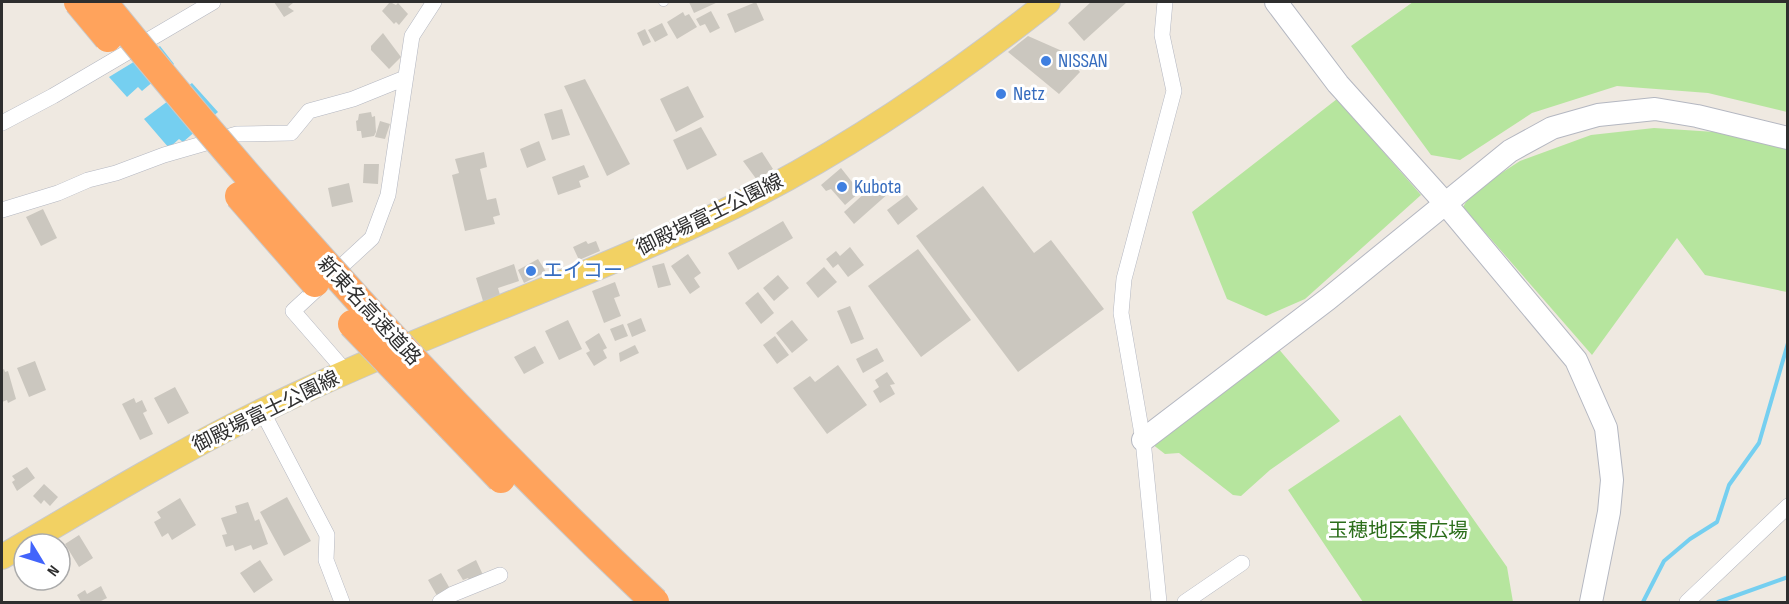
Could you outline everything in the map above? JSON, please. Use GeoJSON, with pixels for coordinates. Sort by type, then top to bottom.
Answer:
{"type":"FeatureCollection","features":[{"type":"Feature","properties":{"kind":"highway","name":"新東名高速道路"},"geometry":{"type":"LineString","coordinates":[[78,2],[275,238],[354,327],[448,427],[627,603]]}},
{"type":"Feature","properties":{"kind":"highway","name":"新東名高速道路"},"geometry":{"type":"LineString","coordinates":[[103,2],[183,100],[370,314],[538,490],[656,603]]}},
{"type":"Feature","properties":{"kind":"main road","name":"御殿場富士公園線"},"geometry":{"type":"LineString","coordinates":[[2,557],[169,460],[262,411],[346,372],[599,268],[713,217],[804,170],[948,78],[1048,2]]}},
{"type":"Feature","properties":{"kind":"street"},"geometry":{"type":"LineString","coordinates":[[2,123],[53,96],[213,2]]}},
{"type":"Feature","properties":{"kind":"street"},"geometry":{"type":"LineString","coordinates":[[346,372],[293,311],[372,238],[388,195],[411,36],[434,2]]}},
{"type":"Feature","properties":{"kind":"street"},"geometry":{"type":"LineString","coordinates":[[1159,603],[1143,440],[1121,313],[1124,279],[1174,91],[1162,35],[1165,2]]}},
{"type":"Feature","properties":{"kind":"street"},"geometry":{"type":"LineString","coordinates":[[1276,2],[1338,84],[1445,203],[1547,322],[1576,360],[1605,428],[1611,491],[1591,603]]}},
{"type":"Feature","properties":{"kind":"street"},"geometry":{"type":"LineString","coordinates":[[2,210],[58,193],[88,180],[116,173],[164,155],[237,134],[291,133],[309,111],[353,99],[405,78]]}},
{"type":"Feature","properties":{"kind":"street"},"geometry":{"type":"LineString","coordinates":[[1143,440],[1328,299],[1510,151],[1552,128],[1598,115],[1655,110],[1697,116],[1788,138]]}},
{"type":"Feature","properties":{"kind":"street"},"geometry":{"type":"LineString","coordinates":[[262,411],[327,535],[326,560],[342,603]]}},
{"type":"Feature","properties":{"kind":"street"},"geometry":{"type":"LineString","coordinates":[[1687,603],[1788,506]]}},
{"type":"Feature","properties":{"kind":"street"},"geometry":{"type":"LineString","coordinates":[[1185,603],[1242,563]]}},
{"type":"Feature","properties":{"kind":"street"},"geometry":{"type":"LineString","coordinates":[[440,603],[453,594],[500,575]]}},
{"type":"Feature","properties":{"kind":"green space"},"geometry":{"type":"Polygon","coordinates":[[[1413,2],[1787,2],[1787,112],[1708,93],[1617,86],[1532,113],[1460,160],[1431,155],[1351,46],[1413,2]]]}},
{"type":"Feature","properties":{"kind":"green space"},"geometry":{"type":"Polygon","coordinates":[[[1337,99],[1421,195],[1305,299],[1266,316],[1227,299],[1192,212],[1337,99]]]}},
{"type":"Feature","properties":{"kind":"green space"},"geometry":{"type":"Polygon","coordinates":[[[1654,128],[1715,132],[1787,149],[1787,292],[1705,275],[1677,238],[1592,355],[1463,207],[1472,192],[1520,161],[1591,135],[1654,128]]]}},
{"type":"Feature","properties":{"kind":"green space"},"geometry":{"type":"Polygon","coordinates":[[[1277,347],[1340,421],[1270,470],[1241,496],[1233,495],[1179,453],[1165,454],[1152,444],[1277,347]]]}},
{"type":"Feature","properties":{"kind":"green space","name":"玉穂地区東広場"},"geometry":{"type":"Polygon","coordinates":[[[1400,415],[1507,567],[1513,602],[1363,602],[1288,490],[1400,415]]]}},
{"type":"Feature","properties":{"kind":"water"},"geometry":{"type":"Polygon","coordinates":[[[160,46],[174,64],[142,91],[138,87],[127,97],[109,77],[160,46]]]}},
{"type":"Feature","properties":{"kind":"water"},"geometry":{"type":"Polygon","coordinates":[[[192,83],[218,112],[183,142],[179,139],[169,148],[144,119],[192,83]]]}},
{"type":"Feature","properties":{"kind":"building"},"geometry":{"type":"Polygon","coordinates":[[[274,2],[292,2],[288,7],[294,11],[284,17],[274,2]]]}},
{"type":"Feature","properties":{"kind":"building"},"geometry":{"type":"Polygon","coordinates":[[[390,2],[396,5],[398,3],[408,14],[399,25],[396,22],[394,24],[382,11],[390,2]]]}},
{"type":"Feature","properties":{"kind":"building"},"geometry":{"type":"Polygon","coordinates":[[[689,2],[718,2],[694,13],[689,2]]]}},
{"type":"Feature","properties":{"kind":"building"},"geometry":{"type":"Polygon","coordinates":[[[756,2],[764,20],[735,33],[727,14],[756,2]]]}},
{"type":"Feature","properties":{"kind":"building"},"geometry":{"type":"Polygon","coordinates":[[[1091,2],[1127,2],[1084,41],[1068,23],[1091,2]]]}},
{"type":"Feature","properties":{"kind":"building"},"geometry":{"type":"Polygon","coordinates":[[[711,11],[720,28],[710,33],[705,24],[700,26],[696,19],[711,11]]]}},
{"type":"Feature","properties":{"kind":"building"},"geometry":{"type":"Polygon","coordinates":[[[683,12],[685,16],[689,14],[697,27],[677,39],[667,22],[683,12]]]}},
{"type":"Feature","properties":{"kind":"building"},"geometry":{"type":"Polygon","coordinates":[[[662,23],[668,35],[655,42],[648,30],[662,23]]]}},
{"type":"Feature","properties":{"kind":"building"},"geometry":{"type":"Polygon","coordinates":[[[645,29],[651,42],[643,46],[637,33],[645,29]]]}},
{"type":"Feature","properties":{"kind":"building"},"geometry":{"type":"Polygon","coordinates":[[[383,33],[401,57],[389,69],[371,50],[371,46],[383,33]]]}},
{"type":"Feature","properties":{"kind":"building"},"geometry":{"type":"Polygon","coordinates":[[[1028,36],[1078,58],[1073,64],[1080,72],[1059,94],[1008,52],[1028,36]]]}},
{"type":"Feature","properties":{"kind":"building"},"geometry":{"type":"Polygon","coordinates":[[[585,79],[630,164],[607,176],[564,86],[585,79]]]}},
{"type":"Feature","properties":{"kind":"building"},"geometry":{"type":"Polygon","coordinates":[[[688,86],[704,117],[676,132],[660,99],[688,86]]]}},
{"type":"Feature","properties":{"kind":"building"},"geometry":{"type":"Polygon","coordinates":[[[562,109],[570,135],[552,140],[544,114],[562,109]]]}},
{"type":"Feature","properties":{"kind":"building"},"geometry":{"type":"Polygon","coordinates":[[[371,112],[372,117],[375,116],[376,132],[374,136],[362,138],[361,131],[357,131],[356,121],[359,114],[371,112]]]}},
{"type":"Feature","properties":{"kind":"building"},"geometry":{"type":"Polygon","coordinates":[[[380,121],[390,124],[385,139],[375,137],[380,121]]]}},
{"type":"Feature","properties":{"kind":"building"},"geometry":{"type":"Polygon","coordinates":[[[701,127],[717,155],[687,170],[673,140],[701,127]]]}},
{"type":"Feature","properties":{"kind":"building"},"geometry":{"type":"Polygon","coordinates":[[[539,141],[546,160],[527,168],[520,149],[539,141]]]}},
{"type":"Feature","properties":{"kind":"building"},"geometry":{"type":"Polygon","coordinates":[[[484,152],[487,167],[480,169],[487,200],[496,198],[500,215],[493,217],[495,224],[465,231],[452,175],[459,173],[455,159],[484,152]]]}},
{"type":"Feature","properties":{"kind":"building"},"geometry":{"type":"Polygon","coordinates":[[[762,152],[773,169],[757,180],[743,161],[762,152]]]}},
{"type":"Feature","properties":{"kind":"building"},"geometry":{"type":"Polygon","coordinates":[[[364,164],[379,164],[378,184],[363,183],[364,164]]]}},
{"type":"Feature","properties":{"kind":"building"},"geometry":{"type":"Polygon","coordinates":[[[584,165],[589,177],[579,181],[581,187],[558,195],[552,177],[584,165]]]}},
{"type":"Feature","properties":{"kind":"building"},"geometry":{"type":"Polygon","coordinates":[[[841,168],[860,192],[845,205],[831,189],[826,191],[821,185],[841,168]]]}},
{"type":"Feature","properties":{"kind":"building"},"geometry":{"type":"Polygon","coordinates":[[[879,180],[890,192],[854,224],[844,212],[879,180]]]}},
{"type":"Feature","properties":{"kind":"building"},"geometry":{"type":"Polygon","coordinates":[[[349,183],[353,202],[332,207],[328,188],[349,183]]]}},
{"type":"Feature","properties":{"kind":"building"},"geometry":{"type":"Polygon","coordinates":[[[983,186],[1034,253],[1051,240],[1104,309],[1018,372],[916,236],[983,186]]]}},
{"type":"Feature","properties":{"kind":"building"},"geometry":{"type":"Polygon","coordinates":[[[907,195],[918,209],[898,225],[887,210],[907,195]]]}},
{"type":"Feature","properties":{"kind":"building"},"geometry":{"type":"Polygon","coordinates":[[[43,209],[57,238],[41,246],[26,217],[43,209]]]}},
{"type":"Feature","properties":{"kind":"building"},"geometry":{"type":"Polygon","coordinates":[[[783,221],[793,238],[738,270],[728,253],[783,221]]]}},
{"type":"Feature","properties":{"kind":"building"},"geometry":{"type":"Polygon","coordinates":[[[586,241],[588,244],[596,241],[600,251],[579,260],[573,247],[586,241]]]}},
{"type":"Feature","properties":{"kind":"building"},"geometry":{"type":"Polygon","coordinates":[[[850,247],[864,265],[848,277],[838,264],[833,268],[826,259],[836,251],[840,256],[850,247]]]}},
{"type":"Feature","properties":{"kind":"building"},"geometry":{"type":"Polygon","coordinates":[[[918,249],[971,320],[921,357],[868,286],[918,249]]]}},
{"type":"Feature","properties":{"kind":"building"},"geometry":{"type":"Polygon","coordinates":[[[688,254],[701,273],[694,278],[700,287],[690,294],[671,266],[688,254]]]}},
{"type":"Feature","properties":{"kind":"building"},"geometry":{"type":"Polygon","coordinates":[[[538,259],[546,272],[524,283],[518,270],[538,259]]]}},
{"type":"Feature","properties":{"kind":"building"},"geometry":{"type":"Polygon","coordinates":[[[664,263],[671,285],[658,288],[652,266],[664,263]]]}},
{"type":"Feature","properties":{"kind":"building"},"geometry":{"type":"Polygon","coordinates":[[[514,264],[519,281],[498,288],[500,295],[483,301],[476,278],[514,264]]]}},
{"type":"Feature","properties":{"kind":"building"},"geometry":{"type":"Polygon","coordinates":[[[824,267],[837,282],[818,298],[806,283],[824,267]]]}},
{"type":"Feature","properties":{"kind":"building"},"geometry":{"type":"Polygon","coordinates":[[[778,275],[789,288],[774,301],[763,288],[778,275]]]}},
{"type":"Feature","properties":{"kind":"building"},"geometry":{"type":"Polygon","coordinates":[[[615,282],[620,296],[614,298],[621,316],[604,323],[592,291],[615,282]]]}},
{"type":"Feature","properties":{"kind":"building"},"geometry":{"type":"Polygon","coordinates":[[[758,292],[774,313],[761,324],[745,303],[758,292]]]}},
{"type":"Feature","properties":{"kind":"building"},"geometry":{"type":"Polygon","coordinates":[[[850,306],[864,339],[851,344],[837,311],[850,306]]]}},
{"type":"Feature","properties":{"kind":"building"},"geometry":{"type":"Polygon","coordinates":[[[641,318],[646,331],[632,337],[627,324],[641,318]]]}},
{"type":"Feature","properties":{"kind":"building"},"geometry":{"type":"Polygon","coordinates":[[[568,320],[582,349],[559,360],[545,331],[568,320]]]}},
{"type":"Feature","properties":{"kind":"building"},"geometry":{"type":"Polygon","coordinates":[[[792,320],[808,340],[792,353],[776,333],[792,320]]]}},
{"type":"Feature","properties":{"kind":"building"},"geometry":{"type":"Polygon","coordinates":[[[623,324],[628,336],[615,341],[610,329],[623,324]]]}},
{"type":"Feature","properties":{"kind":"building"},"geometry":{"type":"Polygon","coordinates":[[[599,333],[607,348],[603,350],[607,358],[594,366],[586,353],[590,351],[585,342],[599,333]]]}},
{"type":"Feature","properties":{"kind":"building"},"geometry":{"type":"Polygon","coordinates":[[[775,336],[789,355],[777,364],[763,345],[775,336]]]}},
{"type":"Feature","properties":{"kind":"building"},"geometry":{"type":"Polygon","coordinates":[[[635,345],[639,353],[620,362],[619,353],[635,345]]]}},
{"type":"Feature","properties":{"kind":"building"},"geometry":{"type":"Polygon","coordinates":[[[535,346],[544,363],[524,374],[514,357],[535,346]]]}},
{"type":"Feature","properties":{"kind":"building"},"geometry":{"type":"Polygon","coordinates":[[[877,348],[884,361],[863,373],[856,359],[877,348]]]}},
{"type":"Feature","properties":{"kind":"building"},"geometry":{"type":"Polygon","coordinates":[[[35,361],[46,390],[29,397],[17,368],[35,361]]]}},
{"type":"Feature","properties":{"kind":"building"},"geometry":{"type":"Polygon","coordinates":[[[838,365],[867,405],[827,434],[793,388],[810,376],[815,382],[838,365]]]}},
{"type":"Feature","properties":{"kind":"building"},"geometry":{"type":"Polygon","coordinates":[[[4,369],[5,372],[8,371],[16,399],[8,403],[7,400],[2,402],[2,370],[4,369]]]}},
{"type":"Feature","properties":{"kind":"building"},"geometry":{"type":"Polygon","coordinates":[[[887,372],[895,384],[890,385],[895,394],[880,403],[873,391],[879,387],[875,380],[887,372]]]}},
{"type":"Feature","properties":{"kind":"building"},"geometry":{"type":"Polygon","coordinates":[[[175,387],[189,413],[168,424],[154,398],[175,387]]]}},
{"type":"Feature","properties":{"kind":"building"},"geometry":{"type":"Polygon","coordinates":[[[134,398],[136,403],[142,400],[147,411],[143,413],[153,434],[140,440],[122,404],[134,398]]]}},
{"type":"Feature","properties":{"kind":"building"},"geometry":{"type":"Polygon","coordinates":[[[27,467],[35,478],[17,491],[12,482],[15,480],[12,476],[27,467]]]}},
{"type":"Feature","properties":{"kind":"building"},"geometry":{"type":"Polygon","coordinates":[[[44,484],[58,497],[50,506],[44,500],[41,504],[33,496],[44,484]]]}},
{"type":"Feature","properties":{"kind":"building"},"geometry":{"type":"Polygon","coordinates":[[[287,497],[311,541],[284,556],[260,512],[287,497]]]}},
{"type":"Feature","properties":{"kind":"building"},"geometry":{"type":"Polygon","coordinates":[[[180,498],[196,525],[172,540],[168,533],[162,537],[154,522],[161,518],[157,512],[180,498]]]}},
{"type":"Feature","properties":{"kind":"building"},"geometry":{"type":"Polygon","coordinates":[[[248,502],[255,521],[259,519],[268,544],[253,550],[251,545],[235,551],[233,545],[226,547],[222,535],[227,534],[221,518],[237,513],[235,506],[248,502]]]}},
{"type":"Feature","properties":{"kind":"building"},"geometry":{"type":"Polygon","coordinates":[[[79,535],[93,558],[79,567],[72,556],[72,540],[79,535]]]}},
{"type":"Feature","properties":{"kind":"building"},"geometry":{"type":"Polygon","coordinates":[[[260,560],[273,580],[254,593],[240,573],[260,560]]]}},
{"type":"Feature","properties":{"kind":"building"},"geometry":{"type":"Polygon","coordinates":[[[476,560],[484,577],[471,584],[468,578],[463,580],[457,570],[476,560]]]}},
{"type":"Feature","properties":{"kind":"building"},"geometry":{"type":"Polygon","coordinates":[[[441,573],[453,594],[440,601],[428,580],[441,573]]]}},
{"type":"Feature","properties":{"kind":"building"},"geometry":{"type":"Polygon","coordinates":[[[101,586],[107,598],[99,602],[81,602],[77,595],[85,590],[87,594],[101,586]]]}},
{"type":"Feature","properties":{"kind":"waterway"},"geometry":{"type":"LineString","coordinates":[[1643,602],[1664,561],[1690,539],[1717,522],[1729,485],[1759,443],[1788,343]]}},
{"type":"Feature","properties":{"kind":"waterway"},"geometry":{"type":"LineString","coordinates":[[1718,602],[1788,577]]}},
{"type":"Feature","properties":{"kind":"place","name":"NISSAN"},"geometry":{"type":"Point","coordinates":[1046,61]}},
{"type":"Feature","properties":{"kind":"place","name":"Netz"},"geometry":{"type":"Point","coordinates":[1001,94]}},
{"type":"Feature","properties":{"kind":"place","name":"Kubota"},"geometry":{"type":"Point","coordinates":[842,187]}},
{"type":"Feature","properties":{"kind":"place","name":"エイコー"},"geometry":{"type":"Point","coordinates":[531,271]}}]}
